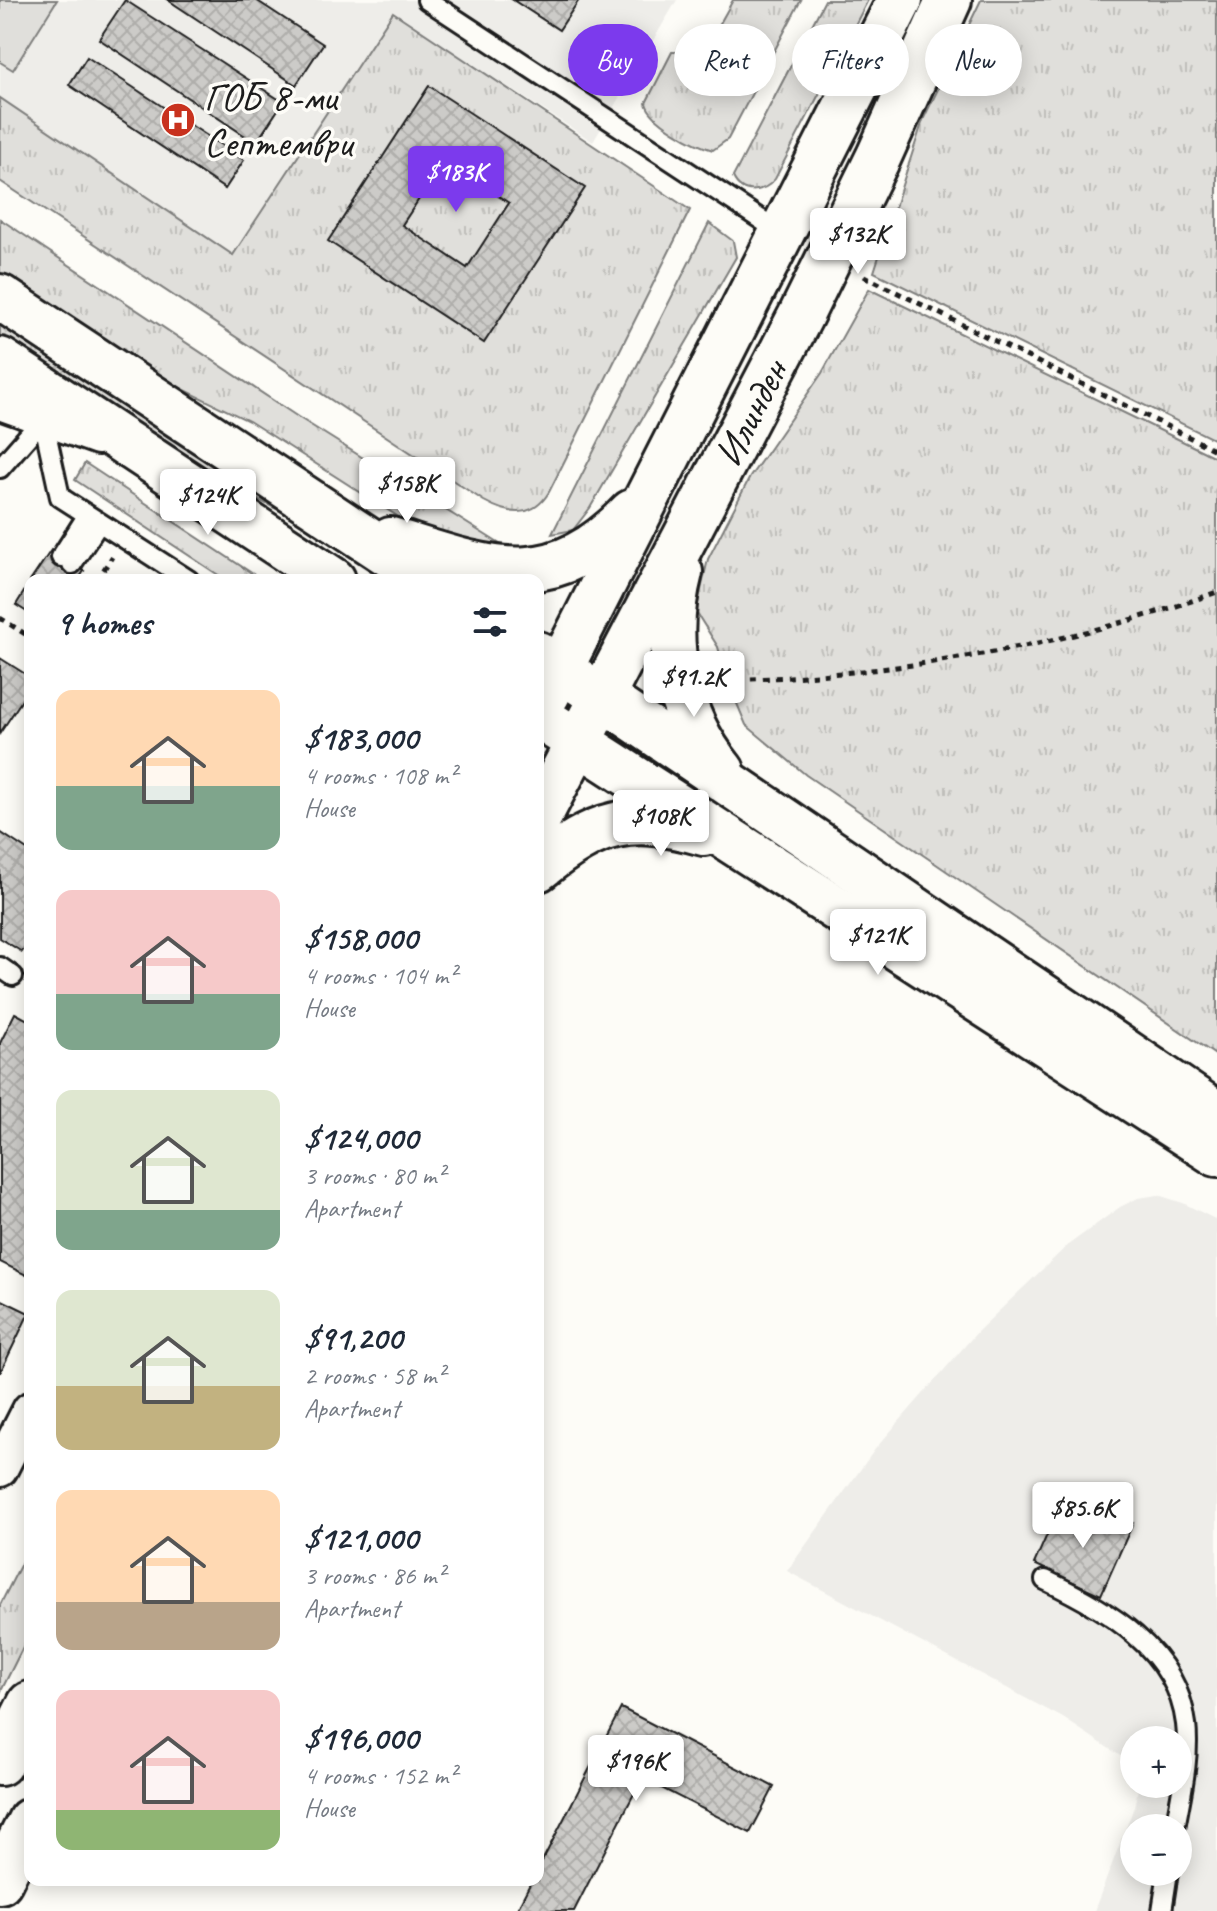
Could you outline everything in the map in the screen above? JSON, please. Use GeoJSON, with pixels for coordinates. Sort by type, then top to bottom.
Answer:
{"type":"FeatureCollection","features":[{"type":"Feature","properties":{"kind":"street","name":"Илинден"},"geometry":{"type":"LineString","coordinates":[[544,685],[549,661],[650,493],[900,0]]}},
{"type":"Feature","properties":{"kind":"street","name":"Илинден"},"geometry":{"type":"LineString","coordinates":[[544,807],[697,516],[879,156],[949,0]]}},
{"type":"Feature","properties":{"kind":"street"},"geometry":{"type":"LineString","coordinates":[[0,297],[419,574]]}},
{"type":"Feature","properties":{"kind":"street"},"geometry":{"type":"LineString","coordinates":[[0,360],[322,574]]}},
{"type":"Feature","properties":{"kind":"street"},"geometry":{"type":"LineString","coordinates":[[0,402],[135,448]]}},
{"type":"Feature","properties":{"kind":"street"},"geometry":{"type":"LineString","coordinates":[[348,527],[459,560],[505,570],[534,571],[594,545],[650,493]]}},
{"type":"Feature","properties":{"kind":"street"},"geometry":{"type":"LineString","coordinates":[[697,516],[673,604],[673,658],[688,711],[712,759],[749,797]]}},
{"type":"Feature","properties":{"kind":"street"},"geometry":{"type":"LineString","coordinates":[[549,661],[1217,1114]]}},
{"type":"Feature","properties":{"kind":"street"},"geometry":{"type":"LineString","coordinates":[[544,718],[725,839],[1217,1154]]}},
{"type":"Feature","properties":{"kind":"street"},"geometry":{"type":"LineString","coordinates":[[544,864],[577,839],[617,824],[660,823],[725,839]]}},
{"type":"Feature","properties":{"kind":"street"},"geometry":{"type":"LineString","coordinates":[[0,1469],[24,1422]]}},
{"type":"Feature","properties":{"kind":"street"},"geometry":{"type":"LineString","coordinates":[[0,1763],[24,1716]]}},
{"type":"Feature","properties":{"kind":"street"},"geometry":{"type":"LineString","coordinates":[[0,1881],[24,1833]]}},
{"type":"Feature","properties":{"kind":"lane"},"geometry":{"type":"LineString","coordinates":[[427,0],[780,232]]}},
{"type":"Feature","properties":{"kind":"lane"},"geometry":{"type":"LineString","coordinates":[[0,468],[43,419]]}},
{"type":"Feature","properties":{"kind":"lane"},"geometry":{"type":"LineString","coordinates":[[43,419],[60,497],[179,574]]}},
{"type":"Feature","properties":{"kind":"lane"},"geometry":{"type":"LineString","coordinates":[[67,560],[93,520]]}},
{"type":"Feature","properties":{"kind":"lane"},"geometry":{"type":"LineString","coordinates":[[1045,1580],[1096,1605],[1127,1626],[1170,1679],[1186,1727],[1177,1814]]}},
{"type":"Feature","properties":{"kind":"lane"},"geometry":{"type":"LineString","coordinates":[[1162,1911],[1166,1886]]}},
{"type":"Feature","properties":{"kind":"path"},"geometry":{"type":"LineString","coordinates":[[864,276],[1217,451]]}},
{"type":"Feature","properties":{"kind":"path"},"geometry":{"type":"LineString","coordinates":[[712,680],[821,676],[1025,645],[1121,623],[1217,592]]}},
{"type":"Feature","properties":{"kind":"path"},"geometry":{"type":"LineString","coordinates":[[0,618],[24,633]]}},
{"type":"Feature","properties":{"kind":"shaded area","name":"ГОБ 8-ми Септември"},"geometry":{"type":"Polygon","coordinates":[[[0,0],[677,0],[658,32],[658,24],[568,24],[568,96],[620,96],[593,142],[393,12],[233,255],[0,98],[0,0]]]}},
{"type":"Feature","properties":{"kind":"shaded area"},"geometry":{"type":"Polygon","coordinates":[[[1158,1195],[1217,1220],[1217,1911],[1094,1911],[1120,1843],[1120,1886],[1192,1886],[1192,1814],[1131,1814],[1136,1798],[1192,1798],[1192,1726],[1120,1726],[1120,1756],[1063,1718],[787,1571],[876,1448],[978,1331],[1068,1245],[1120,1207],[1138,1198],[1158,1195]]]}},
{"type":"Feature","properties":{"kind":"green space"},"geometry":{"type":"Polygon","coordinates":[[[0,0],[57,0],[13,70],[0,62],[0,0]]]}},
{"type":"Feature","properties":{"kind":"green space"},"geometry":{"type":"Polygon","coordinates":[[[733,0],[801,0],[776,48],[776,24],[720,24],[733,0]]]}},
{"type":"Feature","properties":{"kind":"green space"},"geometry":{"type":"Polygon","coordinates":[[[825,0],[868,0],[856,24],[813,24],[825,0]]]}},
{"type":"Feature","properties":{"kind":"green space"},"geometry":{"type":"Polygon","coordinates":[[[981,0],[1217,0],[1217,441],[874,272],[923,120],[935,96],[1022,96],[1022,24],[969,24],[981,0]]]}},
{"type":"Feature","properties":{"kind":"green space"},"geometry":{"type":"Polygon","coordinates":[[[393,12],[690,210],[549,492],[536,507],[528,510],[511,511],[484,501],[0,181],[0,98],[233,255],[393,12]]]}},
{"type":"Feature","properties":{"kind":"green space"},"geometry":{"type":"Polygon","coordinates":[[[672,52],[674,96],[751,96],[728,139],[713,150],[685,138],[664,124],[646,103],[650,96],[658,96],[658,79],[672,52]]]}},
{"type":"Feature","properties":{"kind":"green space"},"geometry":{"type":"Polygon","coordinates":[[[792,63],[792,96],[818,96],[775,179],[759,190],[741,187],[733,177],[792,63]]]}},
{"type":"Feature","properties":{"kind":"green space"},"geometry":{"type":"Polygon","coordinates":[[[0,219],[298,417],[511,551],[416,528],[249,421],[154,375],[0,274],[0,219]]]}},
{"type":"Feature","properties":{"kind":"green space"},"geometry":{"type":"Polygon","coordinates":[[[709,223],[733,241],[736,257],[590,508],[573,530],[552,534],[709,223]]]}},
{"type":"Feature","properties":{"kind":"green space"},"geometry":{"type":"Polygon","coordinates":[[[869,289],[1217,458],[1217,1056],[806,775],[746,725],[727,680],[718,647],[696,612],[708,559],[750,477],[822,373],[869,289]]]}},
{"type":"Feature","properties":{"kind":"green space"},"geometry":{"type":"Polygon","coordinates":[[[0,320],[322,532],[219,480],[0,338],[0,320]]]}},
{"type":"Feature","properties":{"kind":"green space"},"geometry":{"type":"Polygon","coordinates":[[[85,463],[253,574],[217,574],[75,480],[85,463]]]}},
{"type":"Feature","properties":{"kind":"green space"},"geometry":{"type":"Polygon","coordinates":[[[24,1558],[24,1645],[0,1693],[0,1605],[24,1558]]]}},
{"type":"Feature","properties":{"kind":"building"},"geometry":{"type":"Polygon","coordinates":[[[125,0],[283,102],[256,143],[99,39],[125,0]]]}},
{"type":"Feature","properties":{"kind":"building"},"geometry":{"type":"Polygon","coordinates":[[[168,0],[256,0],[323,44],[296,85],[168,0]]]}},
{"type":"Feature","properties":{"kind":"building"},"geometry":{"type":"Polygon","coordinates":[[[513,0],[579,0],[559,30],[513,0]]]}},
{"type":"Feature","properties":{"kind":"building"},"geometry":{"type":"Polygon","coordinates":[[[87,57],[244,160],[225,189],[69,85],[87,57]]]}},
{"type":"Feature","properties":{"kind":"building"},"geometry":{"type":"Polygon","coordinates":[[[429,86],[585,188],[484,343],[328,241],[429,86]],[[444,161],[402,225],[467,268],[509,203],[444,161]]]}},
{"type":"Feature","properties":{"kind":"building"},"geometry":{"type":"Polygon","coordinates":[[[51,550],[84,571],[82,574],[35,574],[51,550]]]}},
{"type":"Feature","properties":{"kind":"building"},"geometry":{"type":"Polygon","coordinates":[[[24,592],[24,610],[16,605],[24,592]]]}},
{"type":"Feature","properties":{"kind":"building"},"geometry":{"type":"Polygon","coordinates":[[[0,658],[24,673],[24,697],[0,733],[0,658]]]}},
{"type":"Feature","properties":{"kind":"building"},"geometry":{"type":"Polygon","coordinates":[[[0,832],[24,848],[24,949],[22,952],[0,938],[0,832]]]}},
{"type":"Feature","properties":{"kind":"building"},"geometry":{"type":"Polygon","coordinates":[[[15,1013],[24,1018],[24,1274],[0,1262],[0,1043],[15,1013]]]}},
{"type":"Feature","properties":{"kind":"building"},"geometry":{"type":"Polygon","coordinates":[[[0,1299],[24,1311],[24,1323],[0,1373],[0,1299]]]}},
{"type":"Feature","properties":{"kind":"building"},"geometry":{"type":"Polygon","coordinates":[[[1058,1510],[1101,1530],[1110,1513],[1133,1523],[1101,1595],[1034,1564],[1058,1510]]]}},
{"type":"Feature","properties":{"kind":"building"},"geometry":{"type":"Polygon","coordinates":[[[621,1708],[774,1787],[750,1833],[642,1778],[574,1911],[516,1911],[529,1886],[544,1886],[544,1857],[621,1708]]]}},
{"type":"Feature","properties":{"kind":"place","name":"ГОБ 8-ми Септември"},"geometry":{"type":"Point","coordinates":[178,120]}}]}
